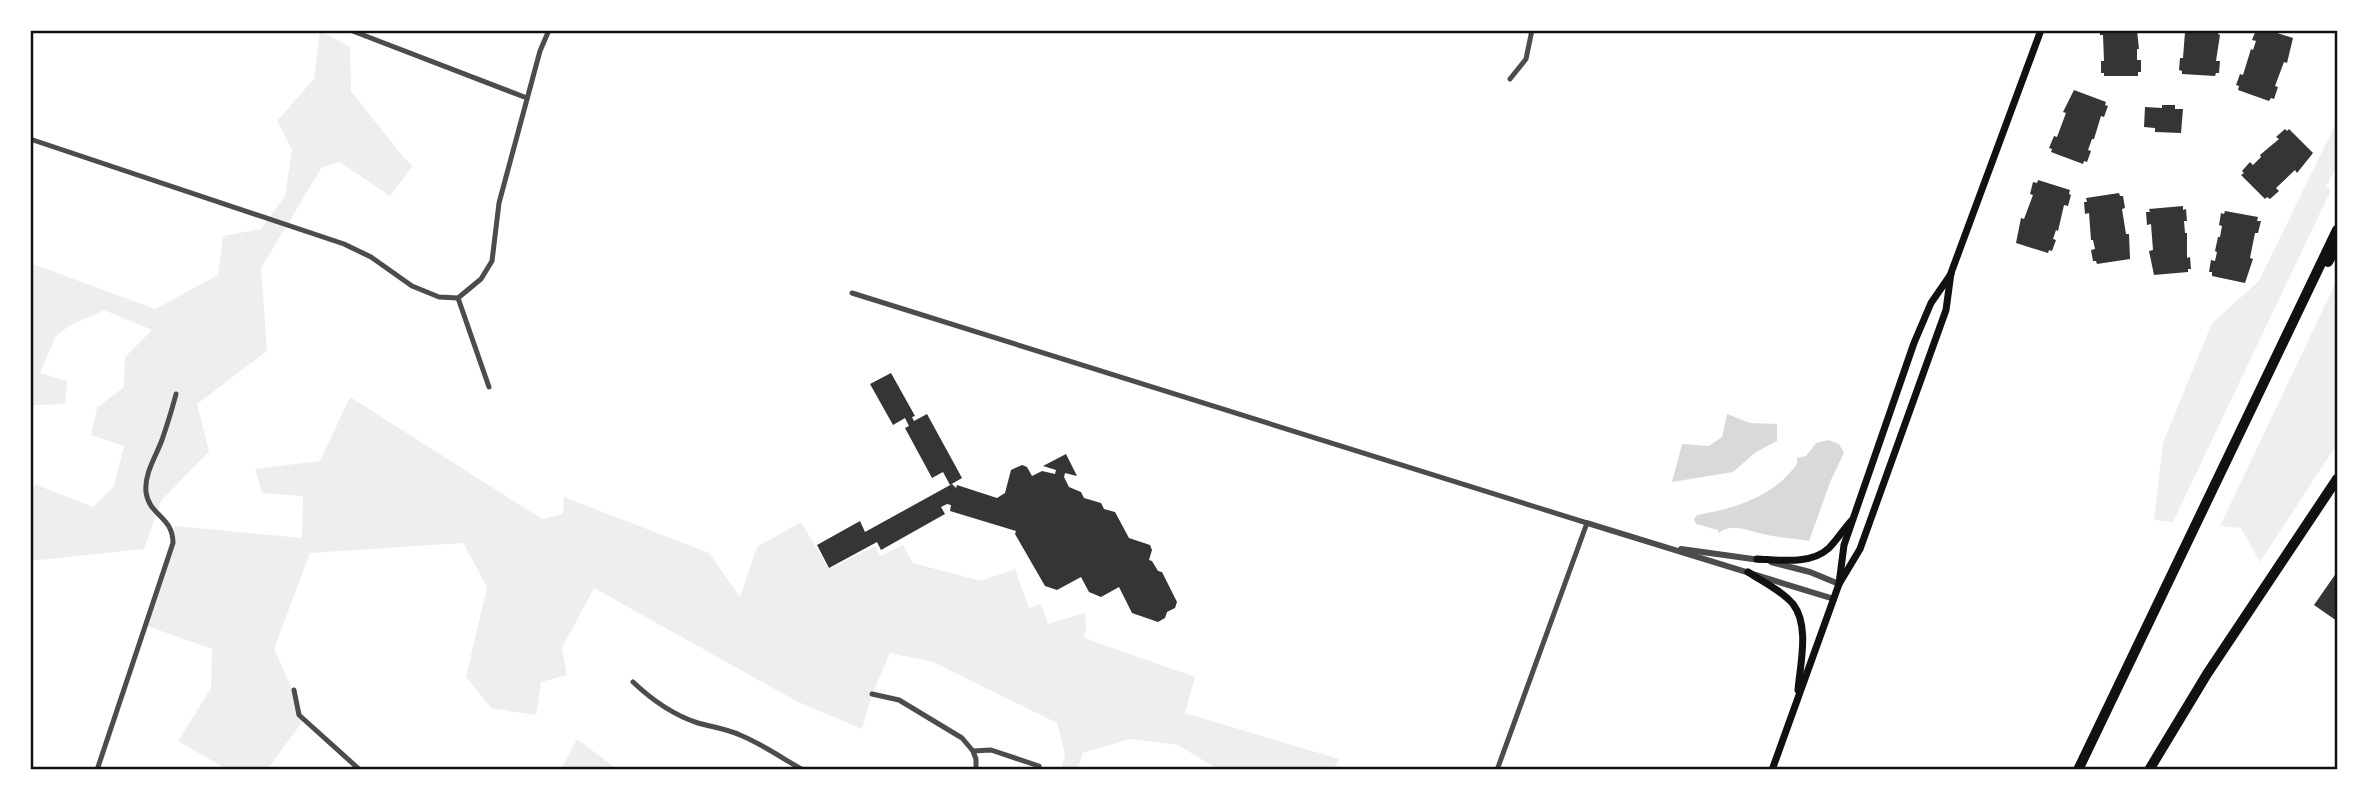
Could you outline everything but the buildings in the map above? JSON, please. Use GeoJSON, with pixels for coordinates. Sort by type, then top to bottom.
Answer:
{"type":"FeatureCollection","features":[{"type":"Feature","properties":{"kind":"highway"},"geometry":{"type":"LineString","coordinates":[[2078,770],[2337,230]]}},
{"type":"Feature","properties":{"kind":"highway"},"geometry":{"type":"LineString","coordinates":[[2293,323],[2337,247]]}},
{"type":"Feature","properties":{"kind":"highway"},"geometry":{"type":"LineString","coordinates":[[2149,770],[2207,674],[2337,479]]}},
{"type":"Feature","properties":{"kind":"main road"},"geometry":{"type":"LineString","coordinates":[[1772,770],[1833,599],[1860,549],[1942,323],[1951,273],[2041,30]]}},
{"type":"Feature","properties":{"kind":"main road"},"geometry":{"type":"LineString","coordinates":[[1839,584],[1844,545],[1922,323],[1931,303],[1951,273]]}},
{"type":"Feature","properties":{"kind":"main road"},"geometry":{"type":"LineString","coordinates":[[1757,559],[1797,560],[1815,556],[1829,548],[1853,518]]}},
{"type":"Feature","properties":{"kind":"main road"},"geometry":{"type":"LineString","coordinates":[[1748,572],[1783,594],[1798,614],[1802,632],[1798,698]]}},
{"type":"Feature","properties":{"kind":"street"},"geometry":{"type":"LineString","coordinates":[[350,30],[527,97]]}},
{"type":"Feature","properties":{"kind":"street"},"geometry":{"type":"LineString","coordinates":[[30,139],[344,244],[371,257],[424,293],[458,298],[481,279],[492,261],[499,203],[540,51],[549,30]]}},
{"type":"Feature","properties":{"kind":"street"},"geometry":{"type":"LineString","coordinates":[[1510,79],[1526,59],[1532,30]]}},
{"type":"Feature","properties":{"kind":"street"},"geometry":{"type":"LineString","coordinates":[[852,293],[1833,599]]}},
{"type":"Feature","properties":{"kind":"street"},"geometry":{"type":"LineString","coordinates":[[458,298],[489,387]]}},
{"type":"Feature","properties":{"kind":"street"},"geometry":{"type":"LineString","coordinates":[[97,770],[173,543],[170,526],[152,508],[146,492],[148,474],[176,394]]}},
{"type":"Feature","properties":{"kind":"street"},"geometry":{"type":"LineString","coordinates":[[1497,770],[1587,523]]}},
{"type":"Feature","properties":{"kind":"street"},"geometry":{"type":"LineString","coordinates":[[1658,546],[1757,559],[1810,572],[1839,584]]}},
{"type":"Feature","properties":{"kind":"street"},"geometry":{"type":"LineString","coordinates":[[632,682],[657,703],[675,713],[693,722],[727,730],[751,740],[803,770]]}},
{"type":"Feature","properties":{"kind":"street"},"geometry":{"type":"LineString","coordinates":[[294,690],[299,715],[360,770]]}},
{"type":"Feature","properties":{"kind":"street"},"geometry":{"type":"LineString","coordinates":[[872,694],[899,700],[962,738],[973,751],[976,770]]}},
{"type":"Feature","properties":{"kind":"street"},"geometry":{"type":"LineString","coordinates":[[973,751],[991,750],[1039,766]]}},
{"type":"Feature","properties":{"kind":"shaded area"},"geometry":{"type":"Polygon","coordinates":[[[320,31],[350,47],[351,91],[413,166],[390,196],[340,162],[322,167],[261,268],[267,351],[197,404],[209,451],[161,501],[144,549],[30,561],[30,489],[37,485],[93,507],[114,486],[124,446],[91,435],[97,408],[124,387],[125,357],[152,330],[104,310],[69,326],[56,336],[40,373],[67,381],[65,404],[30,405],[30,263],[155,309],[218,275],[223,236],[261,229],[285,196],[292,149],[277,121],[314,79],[320,31]]]}},
{"type":"Feature","properties":{"kind":"shaded area"},"geometry":{"type":"Polygon","coordinates":[[[2337,121],[2337,166],[2326,187],[2331,190],[2173,522],[2154,520],[2163,443],[2212,323],[2259,281],[2337,121]]]}},
{"type":"Feature","properties":{"kind":"shaded area"},"geometry":{"type":"Polygon","coordinates":[[[2337,280],[2337,444],[2260,562],[2241,528],[2220,526],[2337,280]]]}},
{"type":"Feature","properties":{"kind":"shaded area"},"geometry":{"type":"Polygon","coordinates":[[[350,397],[542,519],[563,514],[564,497],[709,553],[740,597],[757,547],[801,522],[829,569],[875,546],[880,556],[903,545],[913,563],[981,581],[1015,569],[1029,608],[1041,604],[1048,624],[1085,613],[1084,638],[1195,677],[1185,713],[1339,759],[1334,770],[1219,770],[1178,745],[1130,739],[1083,753],[1077,770],[1061,770],[1065,755],[1057,723],[933,662],[890,653],[872,694],[862,729],[796,701],[594,588],[562,648],[567,675],[541,682],[536,715],[491,708],[466,677],[487,587],[463,543],[310,553],[274,649],[305,718],[267,770],[228,770],[178,741],[211,688],[212,649],[144,625],[175,526],[302,538],[303,496],[262,493],[255,469],[320,461],[350,397]]]}},
{"type":"Feature","properties":{"kind":"shaded area"},"geometry":{"type":"Polygon","coordinates":[[[1727,414],[1750,423],[1777,424],[1777,441],[1756,452],[1733,472],[1672,482],[1682,444],[1709,446],[1722,437],[1727,414]]]}},
{"type":"Feature","properties":{"kind":"shaded area"},"geometry":{"type":"Polygon","coordinates":[[[1828,440],[1839,444],[1844,453],[1831,480],[1809,541],[1735,528],[1719,533],[1718,530],[1696,524],[1694,519],[1697,515],[1726,509],[1765,493],[1787,475],[1797,464],[1797,458],[1806,456],[1816,443],[1828,440]]]}},
{"type":"Feature","properties":{"kind":"shaded area"},"geometry":{"type":"Polygon","coordinates":[[[577,739],[618,770],[561,770],[577,739]]]}}]}
